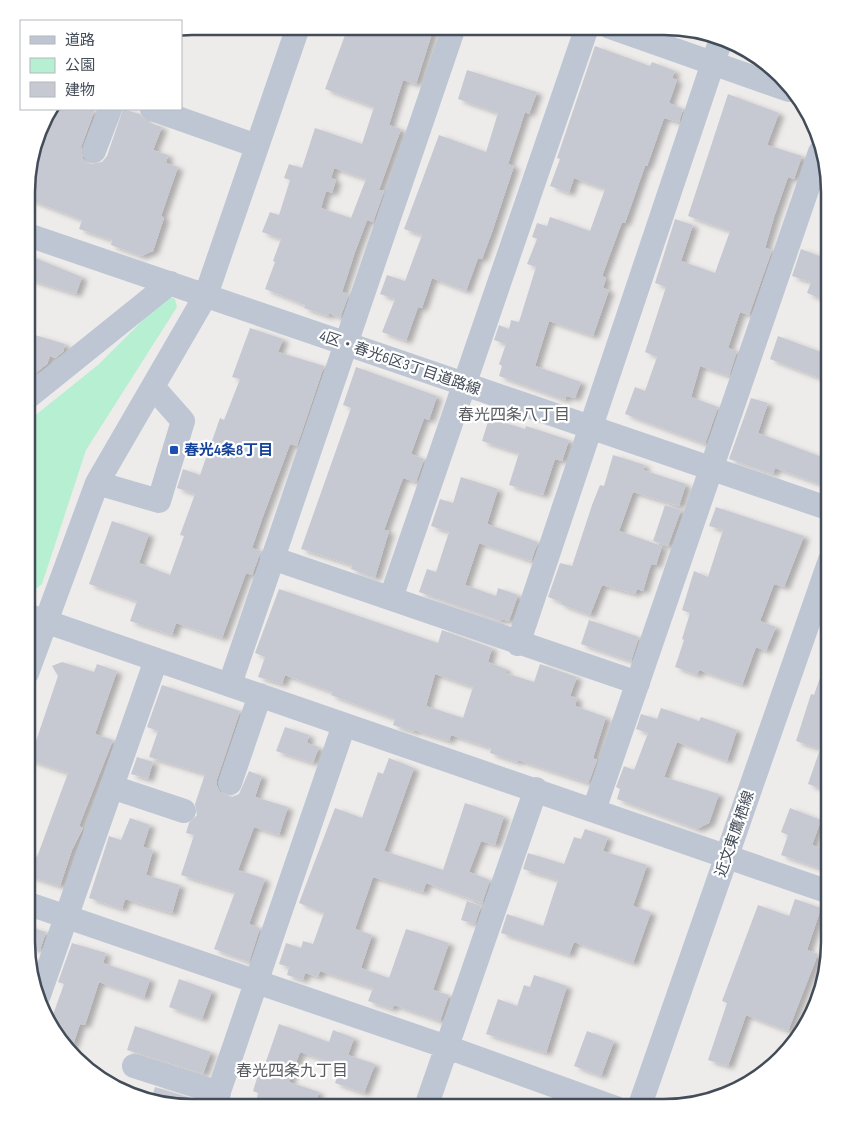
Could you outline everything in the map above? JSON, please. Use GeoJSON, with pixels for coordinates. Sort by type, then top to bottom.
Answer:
{"type":"FeatureCollection","features":[{"type":"Feature","properties":{"kind":"street"},"geometry":{"type":"LineString","coordinates":[[295,35],[206,295],[97,483],[36,619],[536,789],[727,858],[821,889]]}},
{"type":"Feature","properties":{"kind":"street"},"geometry":{"type":"LineString","coordinates":[[230,684],[451,35]]}},
{"type":"Feature","properties":{"kind":"street"},"geometry":{"type":"LineString","coordinates":[[391,598],[584,35]]}},
{"type":"Feature","properties":{"kind":"street"},"geometry":{"type":"LineString","coordinates":[[640,35],[716,53],[778,84]]}},
{"type":"Feature","properties":{"kind":"street"},"geometry":{"type":"LineString","coordinates":[[518,644],[716,53]]}},
{"type":"Feature","properties":{"kind":"street"},"geometry":{"type":"LineString","coordinates":[[94,151],[110,110]]}},
{"type":"Feature","properties":{"kind":"street"},"geometry":{"type":"LineString","coordinates":[[155,110],[257,146]]}},
{"type":"Feature","properties":{"kind":"street"},"geometry":{"type":"LineString","coordinates":[[594,810],[817,159]]}},
{"type":"Feature","properties":{"kind":"street","name":"4区・春光6区3丁目道路線"},"geometry":{"type":"LineString","coordinates":[[35,237],[589,429],[821,506]]}},
{"type":"Feature","properties":{"kind":"street"},"geometry":{"type":"LineString","coordinates":[[35,392],[170,283]]}},
{"type":"Feature","properties":{"kind":"street"},"geometry":{"type":"LineString","coordinates":[[97,483],[159,501],[183,421],[153,387]]}},
{"type":"Feature","properties":{"kind":"street"},"geometry":{"type":"LineString","coordinates":[[272,558],[391,598],[518,644],[638,683]]}},
{"type":"Feature","properties":{"kind":"street","name":"近文東鷹栖線"},"geometry":{"type":"LineString","coordinates":[[642,1099],[821,586]]}},
{"type":"Feature","properties":{"kind":"street"},"geometry":{"type":"LineString","coordinates":[[42,987],[156,660]]}},
{"type":"Feature","properties":{"kind":"street"},"geometry":{"type":"LineString","coordinates":[[230,783],[260,695]]}},
{"type":"Feature","properties":{"kind":"street"},"geometry":{"type":"LineString","coordinates":[[216,1099],[344,725]]}},
{"type":"Feature","properties":{"kind":"street"},"geometry":{"type":"LineString","coordinates":[[112,787],[184,811]]}},
{"type":"Feature","properties":{"kind":"street"},"geometry":{"type":"LineString","coordinates":[[429,1099],[536,789]]}},
{"type":"Feature","properties":{"kind":"street"},"geometry":{"type":"LineString","coordinates":[[35,906],[447,1047],[591,1099]]}},
{"type":"Feature","properties":{"kind":"street"},"geometry":{"type":"LineString","coordinates":[[134,1066],[214,1099]]}},
{"type":"Feature","properties":{"kind":"green space"},"geometry":{"type":"Polygon","coordinates":[[[167,296],[175,299],[177,307],[86,450],[42,584],[35,590],[35,416],[98,365],[167,296]]]}},
{"type":"Feature","properties":{"kind":"building"},"geometry":{"type":"Polygon","coordinates":[[[345,35],[431,35],[416,84],[403,80],[389,125],[401,129],[379,190],[384,191],[373,222],[367,220],[342,292],[349,294],[340,318],[329,313],[328,316],[304,308],[305,305],[265,289],[281,239],[262,232],[270,212],[279,215],[290,180],[284,178],[289,164],[302,168],[315,128],[362,144],[374,107],[325,89],[345,35]],[[334,168],[331,178],[336,180],[332,193],[326,191],[321,208],[351,218],[366,179],[334,168]]]}},
{"type":"Feature","properties":{"kind":"building"},"geometry":{"type":"Polygon","coordinates":[[[595,46],[650,66],[652,62],[675,71],[672,78],[677,80],[669,103],[683,109],[679,122],[664,118],[625,223],[622,222],[602,276],[606,278],[603,288],[609,290],[593,336],[549,321],[535,366],[581,382],[575,398],[566,396],[565,400],[499,376],[502,366],[499,364],[506,344],[494,340],[499,325],[509,329],[511,320],[519,322],[536,267],[527,264],[537,239],[532,237],[537,223],[547,226],[550,217],[590,231],[605,189],[574,178],[569,193],[550,186],[560,159],[557,158],[595,46]]]}},
{"type":"Feature","properties":{"kind":"building"},"geometry":{"type":"Polygon","coordinates":[[[467,70],[537,92],[529,114],[525,112],[508,164],[514,166],[492,232],[482,259],[478,258],[466,291],[432,278],[422,308],[418,307],[406,341],[382,332],[395,299],[380,294],[387,275],[405,281],[422,235],[404,229],[439,135],[486,152],[498,113],[458,99],[467,70]]]}},
{"type":"Feature","properties":{"kind":"building"},"geometry":{"type":"Polygon","coordinates":[[[728,94],[779,113],[767,145],[802,156],[794,179],[788,177],[774,217],[765,248],[772,250],[749,315],[740,312],[728,348],[737,351],[729,376],[700,366],[691,397],[718,407],[705,444],[625,414],[635,387],[645,391],[657,357],[645,352],[666,287],[655,283],[675,219],[693,225],[681,261],[715,273],[730,231],[688,216],[728,94]]]}},
{"type":"Feature","properties":{"kind":"building"},"geometry":{"type":"Polygon","coordinates":[[[58,110],[95,110],[81,147],[83,159],[90,164],[102,162],[107,156],[123,110],[140,114],[147,122],[162,127],[153,150],[168,155],[166,163],[178,167],[161,216],[164,218],[153,251],[141,256],[111,245],[112,240],[79,229],[82,220],[35,202],[36,172],[40,152],[47,132],[58,110]]]}},
{"type":"Feature","properties":{"kind":"building"},"geometry":{"type":"Polygon","coordinates":[[[801,249],[821,257],[821,298],[807,293],[811,282],[792,276],[801,249]]]}},
{"type":"Feature","properties":{"kind":"building"},"geometry":{"type":"Polygon","coordinates":[[[35,258],[82,277],[76,294],[35,281],[35,258]]]}},
{"type":"Feature","properties":{"kind":"building"},"geometry":{"type":"Polygon","coordinates":[[[250,328],[283,339],[278,352],[324,366],[297,446],[290,444],[252,548],[261,551],[252,575],[246,573],[222,638],[176,623],[172,635],[130,621],[137,601],[89,584],[112,521],[149,534],[139,563],[170,575],[184,536],[180,535],[195,494],[177,488],[183,469],[200,475],[220,418],[224,420],[240,379],[232,377],[250,328]]]}},
{"type":"Feature","properties":{"kind":"building"},"geometry":{"type":"Polygon","coordinates":[[[35,335],[65,344],[63,352],[55,358],[50,356],[47,364],[35,373],[35,335]]]}},
{"type":"Feature","properties":{"kind":"building"},"geometry":{"type":"Polygon","coordinates":[[[778,336],[821,352],[821,379],[770,359],[778,336]]]}},
{"type":"Feature","properties":{"kind":"building"},"geometry":{"type":"Polygon","coordinates":[[[356,367],[437,396],[429,420],[424,418],[411,454],[424,459],[416,482],[403,478],[384,530],[389,531],[375,578],[351,569],[352,565],[301,549],[351,408],[343,405],[356,367]]]}},
{"type":"Feature","properties":{"kind":"building"},"geometry":{"type":"Polygon","coordinates":[[[751,398],[768,403],[758,433],[821,457],[821,484],[775,468],[773,474],[729,459],[751,398]]]}},
{"type":"Feature","properties":{"kind":"building"},"geometry":{"type":"Polygon","coordinates":[[[489,418],[525,429],[526,426],[569,440],[562,461],[555,459],[543,495],[509,485],[519,453],[482,441],[489,418]]]}},
{"type":"Feature","properties":{"kind":"building"},"geometry":{"type":"Polygon","coordinates":[[[613,455],[645,465],[643,470],[686,484],[679,506],[633,492],[619,531],[662,546],[656,565],[651,564],[643,591],[637,589],[635,594],[602,585],[590,615],[560,604],[561,602],[548,597],[560,563],[572,566],[592,505],[600,485],[604,486],[613,455]]]}},
{"type":"Feature","properties":{"kind":"building"},"geometry":{"type":"Polygon","coordinates":[[[461,477],[498,489],[487,524],[538,542],[531,561],[479,543],[465,585],[496,596],[498,588],[518,595],[509,621],[501,619],[500,621],[419,592],[427,569],[436,572],[449,532],[431,526],[440,499],[453,503],[461,477]]]}},
{"type":"Feature","properties":{"kind":"building"},"geometry":{"type":"Polygon","coordinates":[[[665,505],[681,510],[668,546],[653,541],[665,505]]]}},
{"type":"Feature","properties":{"kind":"building"},"geometry":{"type":"Polygon","coordinates":[[[716,507],[804,536],[784,587],[774,584],[760,621],[776,627],[766,651],[756,647],[742,685],[699,670],[697,675],[675,667],[690,613],[682,610],[694,571],[708,577],[723,530],[709,526],[716,507]]]}},
{"type":"Feature","properties":{"kind":"building"},"geometry":{"type":"Polygon","coordinates":[[[279,589],[438,643],[442,630],[492,648],[488,662],[506,669],[505,673],[534,682],[540,664],[577,677],[570,696],[577,698],[575,706],[606,717],[593,758],[597,760],[588,783],[518,760],[517,762],[490,753],[491,748],[451,735],[449,741],[414,730],[414,732],[393,725],[395,719],[331,695],[332,692],[285,675],[282,684],[258,677],[265,657],[255,653],[279,589]],[[435,674],[426,706],[463,718],[473,687],[435,674]]]}},
{"type":"Feature","properties":{"kind":"building"},"geometry":{"type":"Polygon","coordinates":[[[589,620],[639,637],[631,661],[581,644],[589,620]]]}},
{"type":"Feature","properties":{"kind":"building"},"geometry":{"type":"Polygon","coordinates":[[[62,662],[94,672],[97,664],[117,671],[95,734],[113,740],[79,826],[83,828],[72,850],[60,886],[35,878],[35,856],[37,857],[68,773],[35,762],[35,744],[58,676],[52,666],[62,662]]]}},
{"type":"Feature","properties":{"kind":"building"},"geometry":{"type":"Polygon","coordinates":[[[821,675],[820,749],[796,741],[811,694],[814,695],[821,675]]]}},
{"type":"Feature","properties":{"kind":"building"},"geometry":{"type":"Polygon","coordinates":[[[162,685],[240,711],[217,779],[217,786],[220,792],[232,797],[239,794],[249,771],[262,776],[255,797],[288,807],[279,835],[254,827],[238,870],[265,879],[249,924],[260,928],[249,962],[214,949],[235,892],[181,875],[194,835],[186,833],[189,823],[197,815],[195,804],[205,774],[149,757],[158,731],[147,727],[162,685]]]}},
{"type":"Feature","properties":{"kind":"building"},"geometry":{"type":"Polygon","coordinates":[[[661,708],[699,721],[701,717],[737,730],[727,761],[677,742],[664,777],[719,794],[709,823],[697,829],[617,799],[620,789],[616,787],[624,766],[634,770],[648,733],[636,729],[641,714],[657,719],[661,708]]]}},
{"type":"Feature","properties":{"kind":"building"},"geometry":{"type":"Polygon","coordinates":[[[285,727],[309,735],[307,743],[319,747],[313,763],[276,751],[285,727]]]}},
{"type":"Feature","properties":{"kind":"building"},"geometry":{"type":"Polygon","coordinates":[[[821,746],[821,788],[808,784],[821,746]]]}},
{"type":"Feature","properties":{"kind":"building"},"geometry":{"type":"Polygon","coordinates":[[[137,757],[153,762],[148,779],[131,774],[137,757]]]}},
{"type":"Feature","properties":{"kind":"building"},"geometry":{"type":"Polygon","coordinates":[[[389,758],[414,768],[384,851],[443,870],[465,803],[504,816],[495,845],[481,841],[469,872],[490,880],[482,903],[426,883],[423,892],[373,877],[355,929],[372,935],[361,968],[389,978],[406,929],[449,943],[433,990],[449,995],[440,1021],[394,1005],[392,1009],[368,1001],[373,988],[320,971],[318,977],[305,973],[303,980],[287,975],[289,967],[279,964],[286,943],[301,948],[303,941],[313,944],[324,913],[299,903],[335,808],[362,818],[378,772],[383,774],[389,758]]]}},
{"type":"Feature","properties":{"kind":"building"},"geometry":{"type":"Polygon","coordinates":[[[790,808],[821,820],[812,845],[821,848],[819,868],[781,855],[788,835],[781,832],[790,808]]]}},
{"type":"Feature","properties":{"kind":"building"},"geometry":{"type":"Polygon","coordinates":[[[130,818],[150,825],[143,847],[153,850],[146,875],[180,885],[172,913],[125,899],[122,909],[89,898],[109,836],[121,840],[130,818]]]}},
{"type":"Feature","properties":{"kind":"building"},"geometry":{"type":"Polygon","coordinates":[[[585,829],[608,837],[603,851],[647,865],[633,906],[651,912],[633,963],[574,942],[569,955],[501,933],[507,914],[543,926],[558,880],[523,869],[528,853],[564,864],[574,837],[581,839],[585,829]]]}},
{"type":"Feature","properties":{"kind":"building"},"geometry":{"type":"Polygon","coordinates":[[[795,899],[821,908],[807,950],[818,954],[788,1031],[746,1015],[728,1066],[708,1060],[727,1003],[722,1001],[758,905],[789,916],[795,899]]]}},
{"type":"Feature","properties":{"kind":"building"},"geometry":{"type":"Polygon","coordinates":[[[467,901],[481,906],[475,924],[461,920],[467,901]]]}},
{"type":"Feature","properties":{"kind":"building"},"geometry":{"type":"Polygon","coordinates":[[[35,929],[46,932],[40,950],[35,949],[35,929]]]}},
{"type":"Feature","properties":{"kind":"building"},"geometry":{"type":"Polygon","coordinates":[[[72,943],[106,953],[103,963],[150,979],[144,998],[99,982],[85,1025],[80,1024],[73,1044],[61,1029],[53,1015],[64,984],[58,982],[72,943]]]}},
{"type":"Feature","properties":{"kind":"building"},"geometry":{"type":"Polygon","coordinates":[[[534,975],[567,986],[546,1053],[486,1034],[498,999],[517,1006],[524,985],[530,987],[534,975]]]}},
{"type":"Feature","properties":{"kind":"building"},"geometry":{"type":"Polygon","coordinates":[[[179,979],[212,991],[202,1019],[169,1007],[179,979]]]}},
{"type":"Feature","properties":{"kind":"building"},"geometry":{"type":"Polygon","coordinates":[[[279,1024],[329,1042],[333,1030],[354,1038],[348,1055],[375,1064],[364,1093],[335,1083],[341,1066],[300,1052],[289,1082],[319,1092],[317,1099],[257,1099],[258,1093],[253,1091],[259,1072],[262,1073],[279,1024]]]}},
{"type":"Feature","properties":{"kind":"building"},"geometry":{"type":"Polygon","coordinates":[[[135,1026],[211,1052],[203,1074],[127,1050],[135,1026]]]}},
{"type":"Feature","properties":{"kind":"building"},"geometry":{"type":"Polygon","coordinates":[[[587,1031],[614,1041],[601,1076],[574,1066],[587,1031]]]}},
{"type":"Feature","properties":{"kind":"building"},"geometry":{"type":"Polygon","coordinates":[[[155,1087],[194,1099],[172,1098],[153,1094],[155,1087]]]}},
{"type":"Feature","properties":{"kind":"place","name":"春光4条8丁目"},"geometry":{"type":"Point","coordinates":[174,450]}},
{"type":"Feature","properties":{"kind":"district","name":"春光四条八丁目"},"geometry":{"type":"Point","coordinates":[514,415]}},
{"type":"Feature","properties":{"kind":"district","name":"春光四条九丁目"},"geometry":{"type":"Point","coordinates":[292,1071]}}]}
